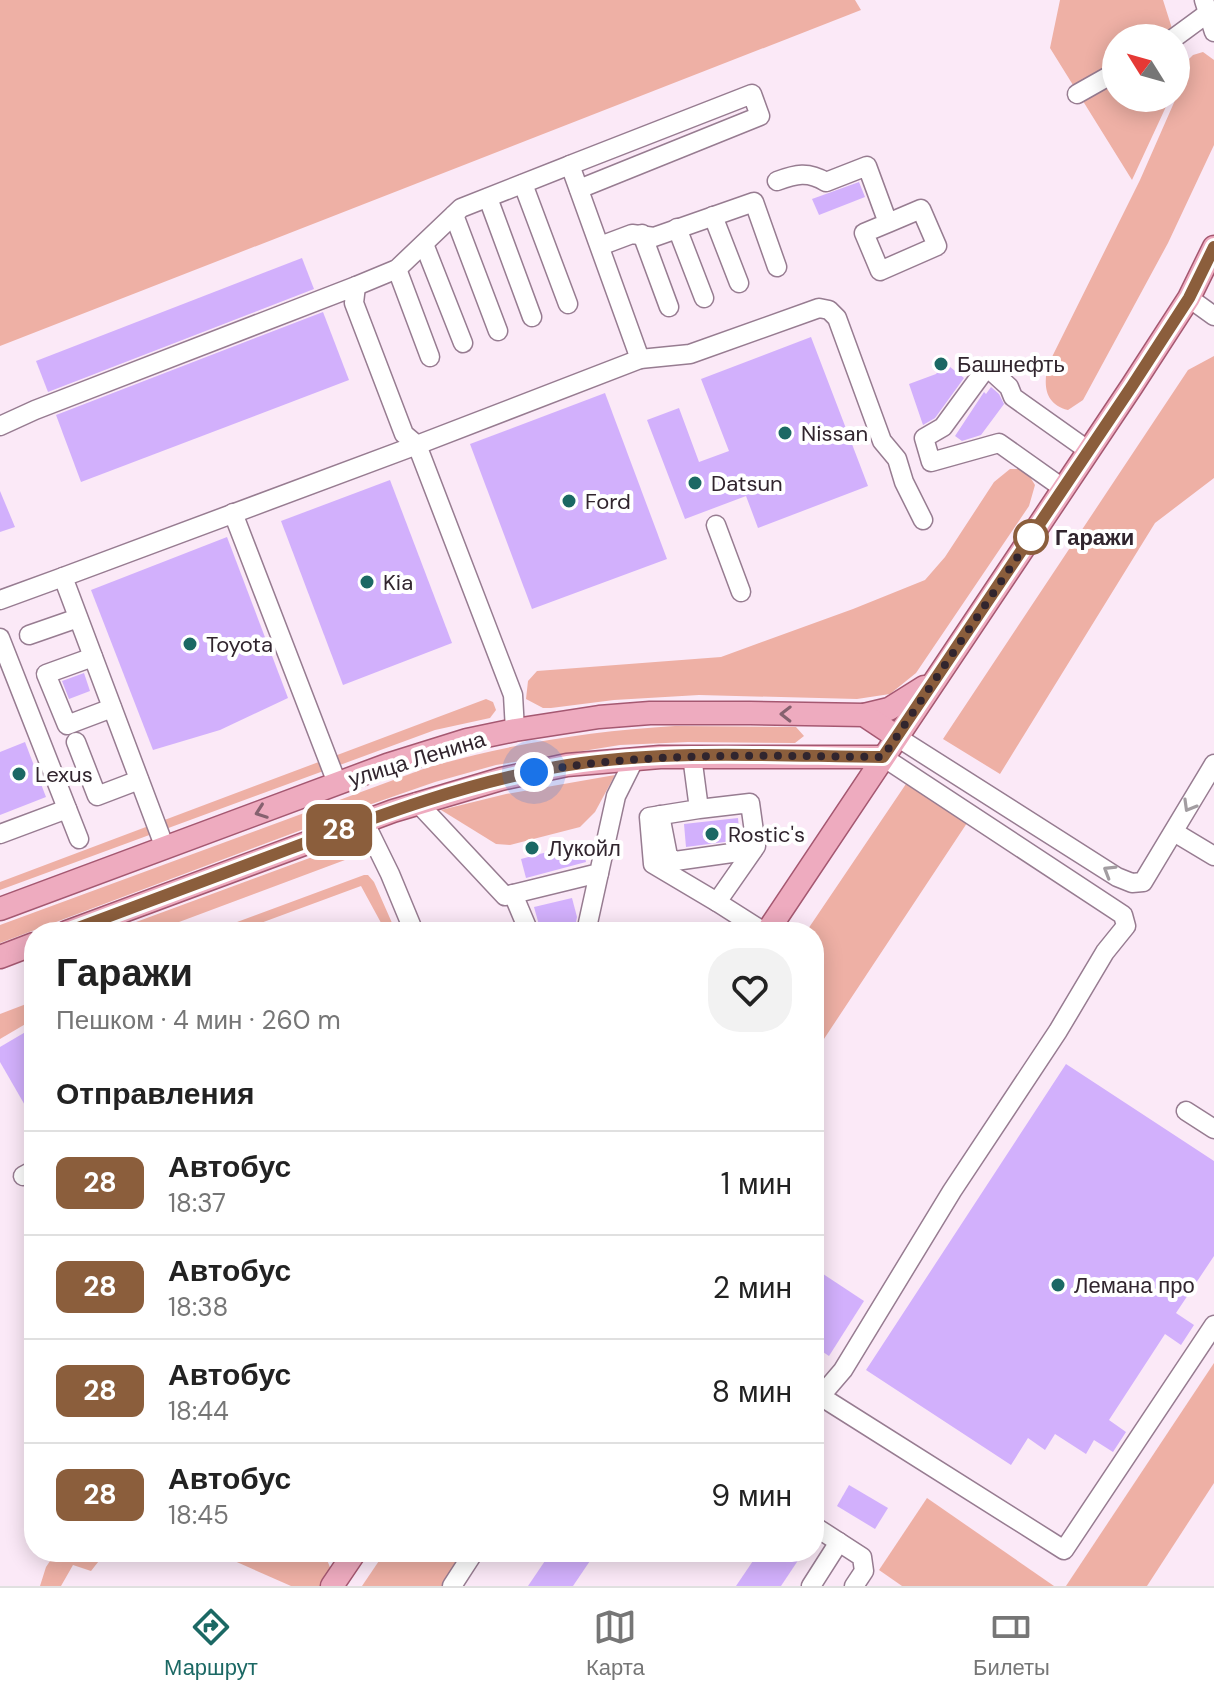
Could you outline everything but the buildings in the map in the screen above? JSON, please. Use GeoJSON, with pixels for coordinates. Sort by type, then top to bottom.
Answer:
{"type":"FeatureCollection","features":[{"type":"Feature","properties":{"kind":"main road"},"geometry":{"type":"LineString","coordinates":[[772,922],[1089,451],[1189,298],[1214,247]]}},
{"type":"Feature","properties":{"kind":"main road"},"geometry":{"type":"LineString","coordinates":[[864,715],[898,704],[935,678]]}},
{"type":"Feature","properties":{"kind":"main road","name":"улица Ленина"},"geometry":{"type":"LineString","coordinates":[[0,909],[337,783],[433,750],[515,730],[599,717],[650,713],[864,715]]}},
{"type":"Feature","properties":{"kind":"main road"},"geometry":{"type":"LineString","coordinates":[[864,715],[897,737]]}},
{"type":"Feature","properties":{"kind":"main road","name":"улица Ленина"},"geometry":{"type":"LineString","coordinates":[[94,922],[417,802],[534,772],[635,758],[883,757]]}},
{"type":"Feature","properties":{"kind":"main road"},"geometry":{"type":"LineString","coordinates":[[0,957],[24,948]]}},
{"type":"Feature","properties":{"kind":"main road"},"geometry":{"type":"LineString","coordinates":[[332,1586],[348,1562]]}},
{"type":"Feature","properties":{"kind":"street"},"geometry":{"type":"LineString","coordinates":[[1188,24],[1206,6],[1214,32]]}},
{"type":"Feature","properties":{"kind":"street"},"geometry":{"type":"LineString","coordinates":[[1077,94],[1102,80]]}},
{"type":"Feature","properties":{"kind":"street"},"geometry":{"type":"LineString","coordinates":[[0,426],[397,269],[461,208],[752,94],[760,116],[579,189]]}},
{"type":"Feature","properties":{"kind":"street"},"geometry":{"type":"LineString","coordinates":[[570,165],[640,359]]}},
{"type":"Feature","properties":{"kind":"street"},"geometry":{"type":"LineString","coordinates":[[777,181],[798,173],[815,175],[826,182],[867,166],[888,223]]}},
{"type":"Feature","properties":{"kind":"street"},"geometry":{"type":"LineString","coordinates":[[523,184],[568,304]]}},
{"type":"Feature","properties":{"kind":"street"},"geometry":{"type":"LineString","coordinates":[[488,198],[532,317]]}},
{"type":"Feature","properties":{"kind":"street"},"geometry":{"type":"LineString","coordinates":[[600,246],[632,234],[654,237],[754,202],[777,267]]}},
{"type":"Feature","properties":{"kind":"street"},"geometry":{"type":"LineString","coordinates":[[454,215],[498,331]]}},
{"type":"Feature","properties":{"kind":"street"},"geometry":{"type":"LineString","coordinates":[[713,216],[739,283]]}},
{"type":"Feature","properties":{"kind":"street"},"geometry":{"type":"LineString","coordinates":[[677,228],[704,298]]}},
{"type":"Feature","properties":{"kind":"street"},"geometry":{"type":"LineString","coordinates":[[642,234],[669,307]]}},
{"type":"Feature","properties":{"kind":"street"},"geometry":{"type":"LineString","coordinates":[[424,244],[463,343]]}},
{"type":"Feature","properties":{"kind":"street"},"geometry":{"type":"LineString","coordinates":[[397,269],[430,357]]}},
{"type":"Feature","properties":{"kind":"street"},"geometry":{"type":"LineString","coordinates":[[356,286],[354,303],[376,362],[404,434],[417,445],[505,672],[513,695],[515,730]]}},
{"type":"Feature","properties":{"kind":"street"},"geometry":{"type":"LineString","coordinates":[[1189,298],[1214,316]]}},
{"type":"Feature","properties":{"kind":"street"},"geometry":{"type":"LineString","coordinates":[[1,597],[63,577],[640,359],[690,354],[819,308],[829,310],[837,318],[882,441],[897,459],[904,482],[923,520]]}},
{"type":"Feature","properties":{"kind":"street"},"geometry":{"type":"LineString","coordinates":[[1064,489],[999,443],[931,462],[924,438],[943,427],[987,367],[1009,387],[1013,397],[1089,451]]}},
{"type":"Feature","properties":{"kind":"street"},"geometry":{"type":"LineString","coordinates":[[233,513],[337,783]]}},
{"type":"Feature","properties":{"kind":"street"},"geometry":{"type":"LineString","coordinates":[[716,525],[741,592]]}},
{"type":"Feature","properties":{"kind":"street"},"geometry":{"type":"LineString","coordinates":[[63,577],[165,848]]}},
{"type":"Feature","properties":{"kind":"street"},"geometry":{"type":"LineString","coordinates":[[29,635],[78,618]]}},
{"type":"Feature","properties":{"kind":"street"},"geometry":{"type":"LineString","coordinates":[[0,638],[79,839]]}},
{"type":"Feature","properties":{"kind":"street"},"geometry":{"type":"LineString","coordinates":[[93,657],[46,674],[67,725],[112,708]]}},
{"type":"Feature","properties":{"kind":"street"},"geometry":{"type":"LineString","coordinates":[[897,737],[1117,877],[1132,883],[1143,882],[1214,764]]}},
{"type":"Feature","properties":{"kind":"street"},"geometry":{"type":"LineString","coordinates":[[76,742],[97,796],[139,780]]}},
{"type":"Feature","properties":{"kind":"street"},"geometry":{"type":"LineString","coordinates":[[692,756],[699,809]]}},
{"type":"Feature","properties":{"kind":"street"},"geometry":{"type":"LineString","coordinates":[[824,1390],[831,1386],[843,1370],[952,1191],[1058,1031],[1105,952],[1126,926],[1123,915],[883,757]]}},
{"type":"Feature","properties":{"kind":"street"},"geometry":{"type":"LineString","coordinates":[[588,922],[616,796],[635,758]]}},
{"type":"Feature","properties":{"kind":"street"},"geometry":{"type":"LineString","coordinates":[[417,802],[505,896],[599,873]]}},
{"type":"Feature","properties":{"kind":"street"},"geometry":{"type":"LineString","coordinates":[[717,902],[756,846],[750,803],[649,817],[653,864],[749,922]]}},
{"type":"Feature","properties":{"kind":"street"},"geometry":{"type":"LineString","coordinates":[[0,834],[67,809]]}},
{"type":"Feature","properties":{"kind":"street"},"geometry":{"type":"LineString","coordinates":[[660,815],[668,856],[675,861],[753,850]]}},
{"type":"Feature","properties":{"kind":"street"},"geometry":{"type":"LineString","coordinates":[[364,821],[410,922]]}},
{"type":"Feature","properties":{"kind":"street"},"geometry":{"type":"LineString","coordinates":[[1174,832],[1214,856]]}},
{"type":"Feature","properties":{"kind":"street"},"geometry":{"type":"LineString","coordinates":[[513,894],[525,922]]}},
{"type":"Feature","properties":{"kind":"street"},"geometry":{"type":"LineString","coordinates":[[1186,1111],[1214,1129]]}},
{"type":"Feature","properties":{"kind":"street"},"geometry":{"type":"LineString","coordinates":[[824,1399],[1064,1550],[1214,1325]]}},
{"type":"Feature","properties":{"kind":"street"},"geometry":{"type":"LineString","coordinates":[[824,1532],[862,1557],[864,1571],[854,1586]]}},
{"type":"Feature","properties":{"kind":"street"},"geometry":{"type":"LineString","coordinates":[[811,1586],[839,1542]]}},
{"type":"Feature","properties":{"kind":"street"},"geometry":{"type":"LineString","coordinates":[[452,1586],[468,1562]]}},
{"type":"Feature","properties":{"kind":"shaded area"},"geometry":{"type":"Polygon","coordinates":[[[0,0],[855,0],[861,10],[0,346],[0,0]]]}},
{"type":"Feature","properties":{"kind":"shaded area"},"geometry":{"type":"Polygon","coordinates":[[[1060,0],[1163,0],[1171,24],[1102,24],[1102,112],[1164,112],[1132,180],[1050,48],[1060,0]]]}},
{"type":"Feature","properties":{"kind":"shaded area"},"geometry":{"type":"Polygon","coordinates":[[[1203,52],[1214,60],[1214,145],[1168,243],[1083,400],[1068,410],[1050,399],[1046,387],[1048,365],[1140,180],[1170,112],[1190,112],[1190,58],[1203,52]]]}},
{"type":"Feature","properties":{"kind":"shaded area"},"geometry":{"type":"Polygon","coordinates":[[[1214,356],[1214,478],[1155,523],[1000,774],[943,739],[1188,370],[1214,356]]]}},
{"type":"Feature","properties":{"kind":"shaded area"},"geometry":{"type":"Polygon","coordinates":[[[1010,469],[1027,472],[1035,485],[1029,506],[916,673],[890,694],[857,699],[699,695],[614,700],[551,708],[543,708],[526,699],[528,681],[537,671],[721,657],[925,580],[945,557],[994,482],[1010,469]]]}},
{"type":"Feature","properties":{"kind":"shaded area"},"geometry":{"type":"Polygon","coordinates":[[[486,699],[493,702],[496,710],[490,718],[435,730],[0,890],[0,882],[486,699]]]}},
{"type":"Feature","properties":{"kind":"shaded area"},"geometry":{"type":"Polygon","coordinates":[[[675,726],[796,727],[804,736],[795,743],[620,745],[496,765],[363,807],[56,922],[24,922],[24,934],[0,943],[0,925],[426,768],[488,752],[612,731],[675,726]]]}},
{"type":"Feature","properties":{"kind":"shaded area"},"geometry":{"type":"Polygon","coordinates":[[[615,775],[595,812],[580,827],[510,845],[496,844],[441,810],[506,794],[615,775]]]}},
{"type":"Feature","properties":{"kind":"shaded area"},"geometry":{"type":"Polygon","coordinates":[[[910,778],[971,817],[824,1039],[824,922],[813,922],[910,778]]]}},
{"type":"Feature","properties":{"kind":"shaded area"},"geometry":{"type":"Polygon","coordinates":[[[353,842],[362,845],[361,854],[179,922],[136,922],[353,842]]]}},
{"type":"Feature","properties":{"kind":"shaded area"},"geometry":{"type":"Polygon","coordinates":[[[368,875],[392,922],[381,922],[361,886],[263,922],[237,922],[368,875]]]}},
{"type":"Feature","properties":{"kind":"shaded area"},"geometry":{"type":"Polygon","coordinates":[[[24,1005],[24,1025],[0,1039],[0,1014],[24,1005]]]}},
{"type":"Feature","properties":{"kind":"shaded area"},"geometry":{"type":"Polygon","coordinates":[[[1214,1363],[1214,1483],[1147,1586],[1066,1586],[1214,1363]]]}},
{"type":"Feature","properties":{"kind":"shaded area"},"geometry":{"type":"Polygon","coordinates":[[[927,1498],[1054,1586],[902,1586],[879,1570],[927,1498]]]}},
{"type":"Feature","properties":{"kind":"shaded area"},"geometry":{"type":"Polygon","coordinates":[[[49,1562],[98,1562],[91,1571],[73,1565],[61,1586],[40,1586],[49,1562]]]}},
{"type":"Feature","properties":{"kind":"shaded area"},"geometry":{"type":"Polygon","coordinates":[[[237,1562],[328,1562],[331,1570],[320,1586],[291,1586],[237,1562]]]}},
{"type":"Feature","properties":{"kind":"shaded area"},"geometry":{"type":"Polygon","coordinates":[[[378,1562],[475,1562],[459,1586],[362,1586],[378,1562]]]}},
{"type":"Feature","properties":{"kind":"bus line","name":"28"},"geometry":{"type":"LineString","coordinates":[[94,922],[393,811],[517,775],[606,760],[660,757],[883,757],[1132,386],[1189,298],[1214,247]]}},
{"type":"Feature","properties":{"kind":"place","name":"Башнефть"},"geometry":{"type":"Point","coordinates":[941,364]}},
{"type":"Feature","properties":{"kind":"place","name":"Nissan"},"geometry":{"type":"Point","coordinates":[785,433]}},
{"type":"Feature","properties":{"kind":"place","name":"Datsun"},"geometry":{"type":"Point","coordinates":[695,483]}},
{"type":"Feature","properties":{"kind":"place","name":"Ford"},"geometry":{"type":"Point","coordinates":[569,501]}},
{"type":"Feature","properties":{"kind":"place","name":"Гаражи"},"geometry":{"type":"Point","coordinates":[1031,537]}},
{"type":"Feature","properties":{"kind":"place","name":"Kia"},"geometry":{"type":"Point","coordinates":[367,582]}},
{"type":"Feature","properties":{"kind":"place","name":"Toyota"},"geometry":{"type":"Point","coordinates":[190,644]}},
{"type":"Feature","properties":{"kind":"place","name":"Lexus"},"geometry":{"type":"Point","coordinates":[19,774]}},
{"type":"Feature","properties":{"kind":"place","name":"Rostic's"},"geometry":{"type":"Point","coordinates":[712,834]}},
{"type":"Feature","properties":{"kind":"place","name":"Лукойл"},"geometry":{"type":"Point","coordinates":[532,848]}},
{"type":"Feature","properties":{"kind":"place","name":"Лемана про"},"geometry":{"type":"Point","coordinates":[1058,1285]}},
{"type":"Feature","properties":{"kind":"route"},"geometry":{"type":"LineString","coordinates":[[534,772],[606,760],[660,757],[883,757],[1031,537]]}}]}
